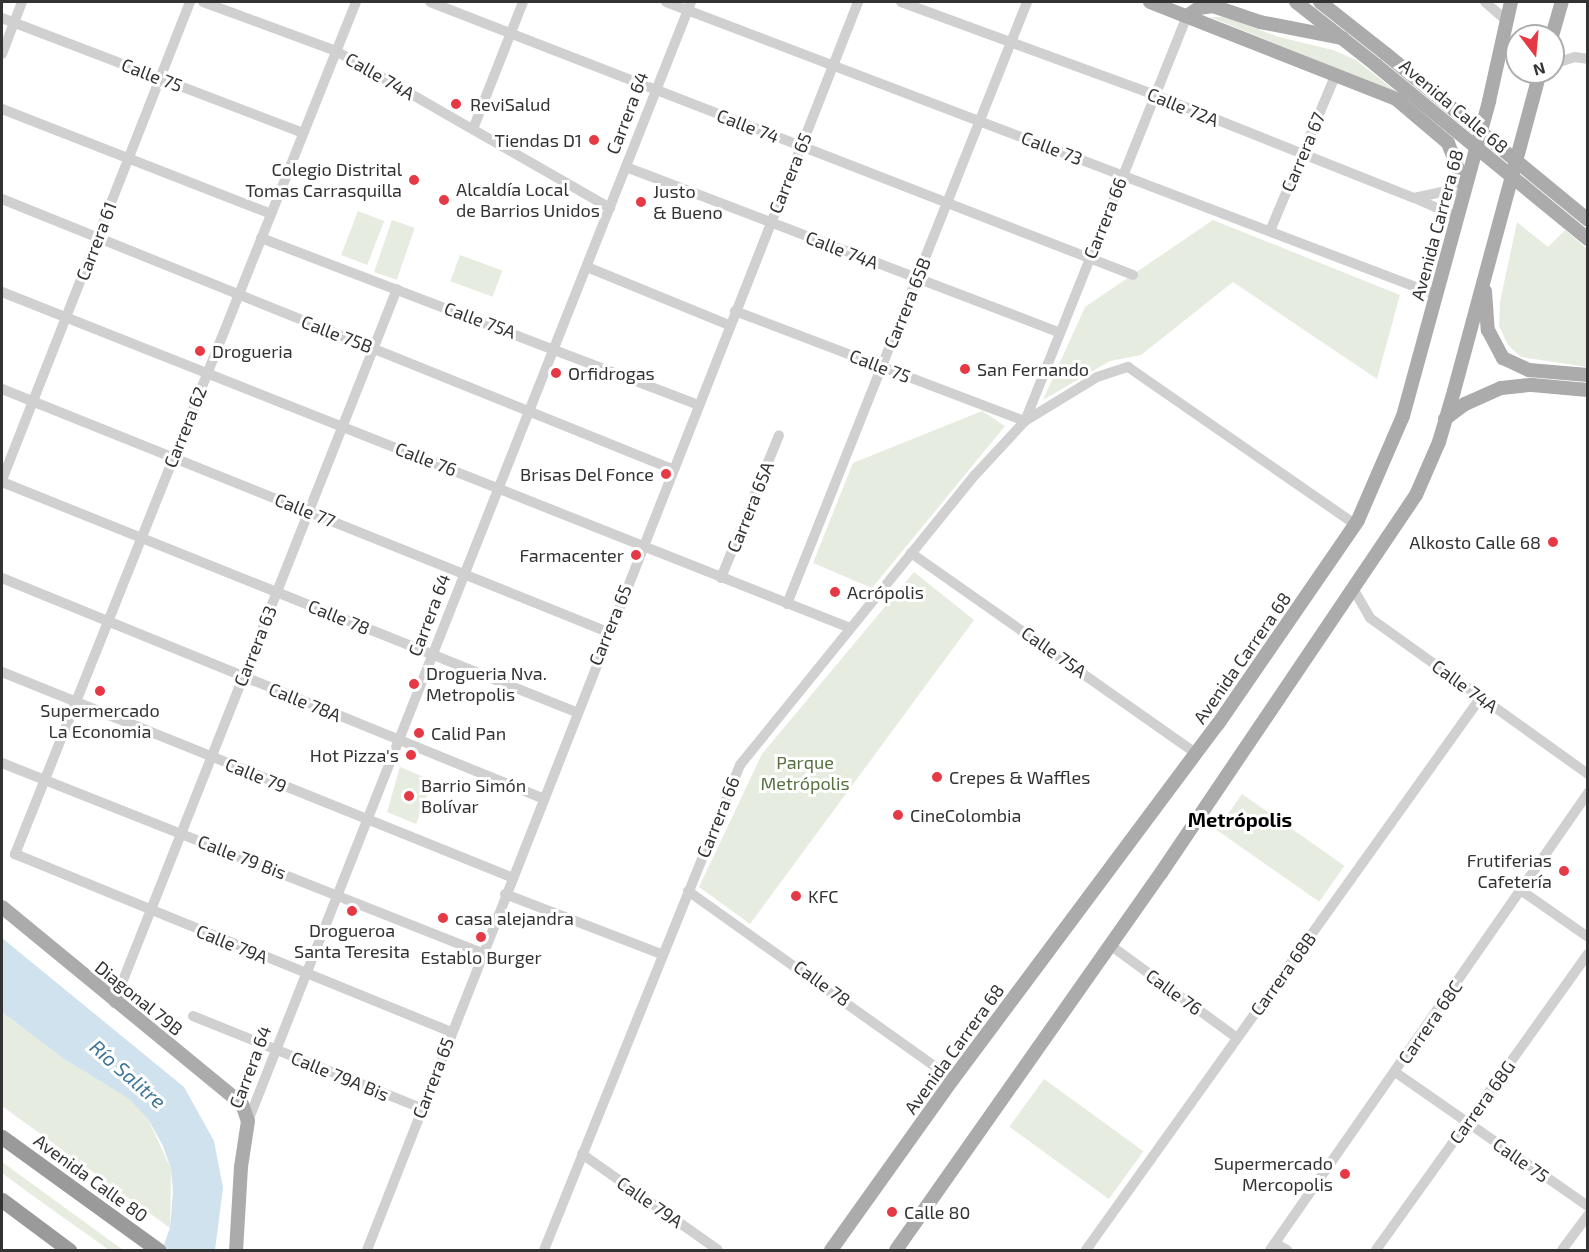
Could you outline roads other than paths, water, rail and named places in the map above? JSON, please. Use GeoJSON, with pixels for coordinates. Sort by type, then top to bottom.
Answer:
{"type":"FeatureCollection","features":[{"type":"Feature","properties":{"kind":"highway","name":"Avenida Calle 80"},"geometry":{"type":"LineString","coordinates":[[2,1137],[158,1251]]}},
{"type":"Feature","properties":{"kind":"highway"},"geometry":{"type":"LineString","coordinates":[[2,1200],[69,1251]]}},
{"type":"Feature","properties":{"kind":"main road"},"geometry":{"type":"LineString","coordinates":[[1150,2],[1396,99],[1440,134],[1453,151],[1466,187]]}},
{"type":"Feature","properties":{"kind":"main road"},"geometry":{"type":"LineString","coordinates":[[1185,2],[1187,16]]}},
{"type":"Feature","properties":{"kind":"main road","name":"Avenida Calle 68"},"geometry":{"type":"LineString","coordinates":[[1296,2],[1587,239]]}},
{"type":"Feature","properties":{"kind":"main road","name":"Avenida Calle 68"},"geometry":{"type":"LineString","coordinates":[[1320,2],[1587,220]]}},
{"type":"Feature","properties":{"kind":"main road","name":"Avenida Carrera 68"},"geometry":{"type":"LineString","coordinates":[[831,1251],[953,1079],[1196,753],[1355,524],[1393,445],[1437,296],[1511,2]]}},
{"type":"Feature","properties":{"kind":"main road"},"geometry":{"type":"LineString","coordinates":[[1556,24],[1562,2]]}},
{"type":"Feature","properties":{"kind":"main road"},"geometry":{"type":"LineString","coordinates":[[1187,16],[1213,6],[1260,22],[1341,38]]}},
{"type":"Feature","properties":{"kind":"main road"},"geometry":{"type":"LineString","coordinates":[[896,1251],[1110,945],[1354,590],[1416,495],[1445,419],[1538,84]]}},
{"type":"Feature","properties":{"kind":"main road"},"geometry":{"type":"LineString","coordinates":[[1485,275],[1488,330],[1503,358],[1529,370],[1587,375]]}},
{"type":"Feature","properties":{"kind":"main road"},"geometry":{"type":"LineString","coordinates":[[1445,419],[1465,404],[1501,388],[1532,385],[1587,390]]}},
{"type":"Feature","properties":{"kind":"main road","name":"Diagonal 79B"},"geometry":{"type":"LineString","coordinates":[[2,907],[114,1003],[237,1098],[248,1121]]}},
{"type":"Feature","properties":{"kind":"main road","name":"Carrera 64"},"geometry":{"type":"LineString","coordinates":[[236,1251],[241,1167],[248,1121]]}},
{"type":"Feature","properties":{"kind":"street"},"geometry":{"type":"LineString","coordinates":[[2,54],[22,2]]}},
{"type":"Feature","properties":{"kind":"street","name":"Carrera 61"},"geometry":{"type":"LineString","coordinates":[[2,481],[190,2]]}},
{"type":"Feature","properties":{"kind":"street","name":"Calle 74A"},"geometry":{"type":"LineString","coordinates":[[203,2],[336,51],[610,208]]}},
{"type":"Feature","properties":{"kind":"street","name":"Carrera 62"},"geometry":{"type":"LineString","coordinates":[[15,854],[356,2]]}},
{"type":"Feature","properties":{"kind":"street","name":"Calle 74"},"geometry":{"type":"LineString","coordinates":[[430,2],[947,204],[1090,255],[1133,275]]}},
{"type":"Feature","properties":{"kind":"street"},"geometry":{"type":"LineString","coordinates":[[474,129],[523,2]]}},
{"type":"Feature","properties":{"kind":"street","name":"Calle 73"},"geometry":{"type":"LineString","coordinates":[[666,2],[689,6],[833,65],[1437,296]]}},
{"type":"Feature","properties":{"kind":"street","name":"Carrera 65"},"geometry":{"type":"LineString","coordinates":[[367,1251],[542,798],[858,2]]}},
{"type":"Feature","properties":{"kind":"street","name":"Calle 72A"},"geometry":{"type":"LineString","coordinates":[[901,2],[1012,40],[1155,95],[1457,217]]}},
{"type":"Feature","properties":{"kind":"street","name":"Carrera 65B"},"geometry":{"type":"LineString","coordinates":[[787,604],[1027,2]]}},
{"type":"Feature","properties":{"kind":"street"},"geometry":{"type":"LineString","coordinates":[[1485,2],[1507,21]]}},
{"type":"Feature","properties":{"kind":"street","name":"Carrera 64"},"geometry":{"type":"LineString","coordinates":[[248,1121],[689,6]]}},
{"type":"Feature","properties":{"kind":"street","name":"Carrera 66"},"geometry":{"type":"LineString","coordinates":[[1025,421],[1058,332],[1187,16]]}},
{"type":"Feature","properties":{"kind":"street","name":"Calle 75"},"geometry":{"type":"LineString","coordinates":[[2,18],[303,133]]}},
{"type":"Feature","properties":{"kind":"street"},"geometry":{"type":"LineString","coordinates":[[1565,60],[1575,57],[1587,59]]}},
{"type":"Feature","properties":{"kind":"street","name":"Carrera 67"},"geometry":{"type":"LineString","coordinates":[[1270,231],[1336,74]]}},
{"type":"Feature","properties":{"kind":"street"},"geometry":{"type":"LineString","coordinates":[[2,109],[271,214]]}},
{"type":"Feature","properties":{"kind":"street","name":"Calle 74A"},"geometry":{"type":"LineString","coordinates":[[626,167],[1058,332]]}},
{"type":"Feature","properties":{"kind":"street"},"geometry":{"type":"LineString","coordinates":[[1414,198],[1466,187]]}},
{"type":"Feature","properties":{"kind":"street","name":"Calle 75B"},"geometry":{"type":"LineString","coordinates":[[2,199],[672,469]]}},
{"type":"Feature","properties":{"kind":"street","name":"Calle 75A"},"geometry":{"type":"LineString","coordinates":[[261,238],[554,348],[698,405]]}},
{"type":"Feature","properties":{"kind":"street"},"geometry":{"type":"LineString","coordinates":[[587,267],[729,325]]}},
{"type":"Feature","properties":{"kind":"street","name":"Carrera 63"},"geometry":{"type":"LineString","coordinates":[[114,1003],[397,289]]}},
{"type":"Feature","properties":{"kind":"street","name":"Calle 76"},"geometry":{"type":"LineString","coordinates":[[2,292],[850,628]]}},
{"type":"Feature","properties":{"kind":"street","name":"Calle 75"},"geometry":{"type":"LineString","coordinates":[[735,311],[1025,421]]}},
{"type":"Feature","properties":{"kind":"street","name":"Carrera 66"},"geometry":{"type":"LineString","coordinates":[[544,1251],[661,954],[740,765],[911,553],[1025,421],[1097,377],[1128,367],[1355,524]]}},
{"type":"Feature","properties":{"kind":"street","name":"Calle 77"},"geometry":{"type":"LineString","coordinates":[[2,389],[608,632]]}},
{"type":"Feature","properties":{"kind":"street","name":"Carrera 65A"},"geometry":{"type":"LineString","coordinates":[[721,578],[779,435]]}},
{"type":"Feature","properties":{"kind":"street","name":"Calle 78"},"geometry":{"type":"LineString","coordinates":[[2,481],[576,712]]}},
{"type":"Feature","properties":{"kind":"street","name":"Calle 75A"},"geometry":{"type":"LineString","coordinates":[[911,553],[1196,753]]}},
{"type":"Feature","properties":{"kind":"street","name":"Calle 78A"},"geometry":{"type":"LineString","coordinates":[[2,578],[542,798]]}},
{"type":"Feature","properties":{"kind":"street","name":"Calle 74A"},"geometry":{"type":"LineString","coordinates":[[1354,590],[1370,618],[1587,774]]}},
{"type":"Feature","properties":{"kind":"street","name":"Calle 79"},"geometry":{"type":"LineString","coordinates":[[2,672],[511,877]]}},
{"type":"Feature","properties":{"kind":"street","name":"Carrera 68B"},"geometry":{"type":"LineString","coordinates":[[1086,1251],[1481,698]]}},
{"type":"Feature","properties":{"kind":"street","name":"Calle 79 Bis"},"geometry":{"type":"LineString","coordinates":[[2,763],[482,952]]}},
{"type":"Feature","properties":{"kind":"street","name":"Carrera 68C"},"geometry":{"type":"LineString","coordinates":[[1273,1247],[1522,891],[1587,793]]}},
{"type":"Feature","properties":{"kind":"street","name":"Calle 79A"},"geometry":{"type":"LineString","coordinates":[[15,854],[451,1032]]}},
{"type":"Feature","properties":{"kind":"street","name":"Calle 78"},"geometry":{"type":"LineString","coordinates":[[688,891],[953,1079]]}},
{"type":"Feature","properties":{"kind":"street"},"geometry":{"type":"LineString","coordinates":[[1522,891],[1587,937]]}},
{"type":"Feature","properties":{"kind":"street"},"geometry":{"type":"LineString","coordinates":[[505,894],[661,954]]}},
{"type":"Feature","properties":{"kind":"street","name":"Calle 76"},"geometry":{"type":"LineString","coordinates":[[1110,945],[1237,1038]]}},
{"type":"Feature","properties":{"kind":"street","name":"Carrera 68G"},"geometry":{"type":"LineString","coordinates":[[1376,1251],[1587,954]]}},
{"type":"Feature","properties":{"kind":"street","name":"Calle 79A Bis"},"geometry":{"type":"LineString","coordinates":[[193,1016],[421,1108]]}},
{"type":"Feature","properties":{"kind":"street","name":"Calle 75"},"geometry":{"type":"LineString","coordinates":[[1395,1072],[1587,1206]]}},
{"type":"Feature","properties":{"kind":"street","name":"Calle 79A"},"geometry":{"type":"LineString","coordinates":[[582,1154],[718,1251]]}},
{"type":"Feature","properties":{"kind":"street"},"geometry":{"type":"LineString","coordinates":[[1562,1251],[1587,1215]]}},
{"type":"Feature","properties":{"kind":"street"},"geometry":{"type":"LineString","coordinates":[[1273,1247],[1287,1251]]}},
{"type":"Feature","properties":{"kind":"water","name":"Río Salitre"},"geometry":{"type":"Polygon","coordinates":[[[2,938],[184,1087],[214,1141],[223,1188],[215,1250],[162,1250],[170,1228],[173,1192],[171,1169],[163,1146],[148,1119],[129,1099],[64,1059],[2,1012],[2,938]]]}},
{"type":"Feature","properties":{"kind":"place","name":"ReviSalud"},"geometry":{"type":"Point","coordinates":[456,104]}},
{"type":"Feature","properties":{"kind":"place","name":"Tiendas D1"},"geometry":{"type":"Point","coordinates":[594,140]}},
{"type":"Feature","properties":{"kind":"place","name":"Colegio Distrital Tomas Carrasquilla"},"geometry":{"type":"Point","coordinates":[414,180]}},
{"type":"Feature","properties":{"kind":"place","name":"Alcaldía Local de Barrios Unidos"},"geometry":{"type":"Point","coordinates":[444,200]}},
{"type":"Feature","properties":{"kind":"place","name":"Justo & Bueno"},"geometry":{"type":"Point","coordinates":[641,202]}},
{"type":"Feature","properties":{"kind":"place","name":"Drogueria"},"geometry":{"type":"Point","coordinates":[200,351]}},
{"type":"Feature","properties":{"kind":"place","name":"San Fernando"},"geometry":{"type":"Point","coordinates":[965,369]}},
{"type":"Feature","properties":{"kind":"place","name":"Orfidrogas"},"geometry":{"type":"Point","coordinates":[556,373]}},
{"type":"Feature","properties":{"kind":"place","name":"Brisas Del Fonce"},"geometry":{"type":"Point","coordinates":[666,474]}},
{"type":"Feature","properties":{"kind":"place","name":"Alkosto Calle 68"},"geometry":{"type":"Point","coordinates":[1553,542]}},
{"type":"Feature","properties":{"kind":"place","name":"Farmacenter"},"geometry":{"type":"Point","coordinates":[636,555]}},
{"type":"Feature","properties":{"kind":"place","name":"Acrópolis"},"geometry":{"type":"Point","coordinates":[835,592]}},
{"type":"Feature","properties":{"kind":"place","name":"Drogueria Nva. Metropolis"},"geometry":{"type":"Point","coordinates":[414,684]}},
{"type":"Feature","properties":{"kind":"place","name":"Supermercado La Economia"},"geometry":{"type":"Point","coordinates":[100,691]}},
{"type":"Feature","properties":{"kind":"place","name":"Calid Pan"},"geometry":{"type":"Point","coordinates":[419,733]}},
{"type":"Feature","properties":{"kind":"place","name":"Hot Pizza's"},"geometry":{"type":"Point","coordinates":[411,755]}},
{"type":"Feature","properties":{"kind":"place","name":"Crepes & Waffles"},"geometry":{"type":"Point","coordinates":[937,777]}},
{"type":"Feature","properties":{"kind":"place","name":"Barrio Simón Bolívar"},"geometry":{"type":"Point","coordinates":[409,796]}},
{"type":"Feature","properties":{"kind":"place","name":"CineColombia"},"geometry":{"type":"Point","coordinates":[898,815]}},
{"type":"Feature","properties":{"kind":"place","name":"Frutiferias Cafetería"},"geometry":{"type":"Point","coordinates":[1564,871]}},
{"type":"Feature","properties":{"kind":"place","name":"KFC"},"geometry":{"type":"Point","coordinates":[796,896]}},
{"type":"Feature","properties":{"kind":"place","name":"Drogueroa Santa Teresita"},"geometry":{"type":"Point","coordinates":[352,911]}},
{"type":"Feature","properties":{"kind":"place","name":"casa alejandra"},"geometry":{"type":"Point","coordinates":[443,918]}},
{"type":"Feature","properties":{"kind":"place","name":"Establo Burger"},"geometry":{"type":"Point","coordinates":[481,937]}},
{"type":"Feature","properties":{"kind":"place","name":"Supermercado Mercopolis"},"geometry":{"type":"Point","coordinates":[1345,1174]}},
{"type":"Feature","properties":{"kind":"place","name":"Calle 80"},"geometry":{"type":"Point","coordinates":[892,1212]}},
{"type":"Feature","properties":{"kind":"district","name":"Metrópolis"},"geometry":{"type":"Point","coordinates":[1240,819]}},
{"type":"Feature","properties":{"kind":"park label","name":"Parque Metrópolis"},"geometry":{"type":"Point","coordinates":[805,774]}}]}
